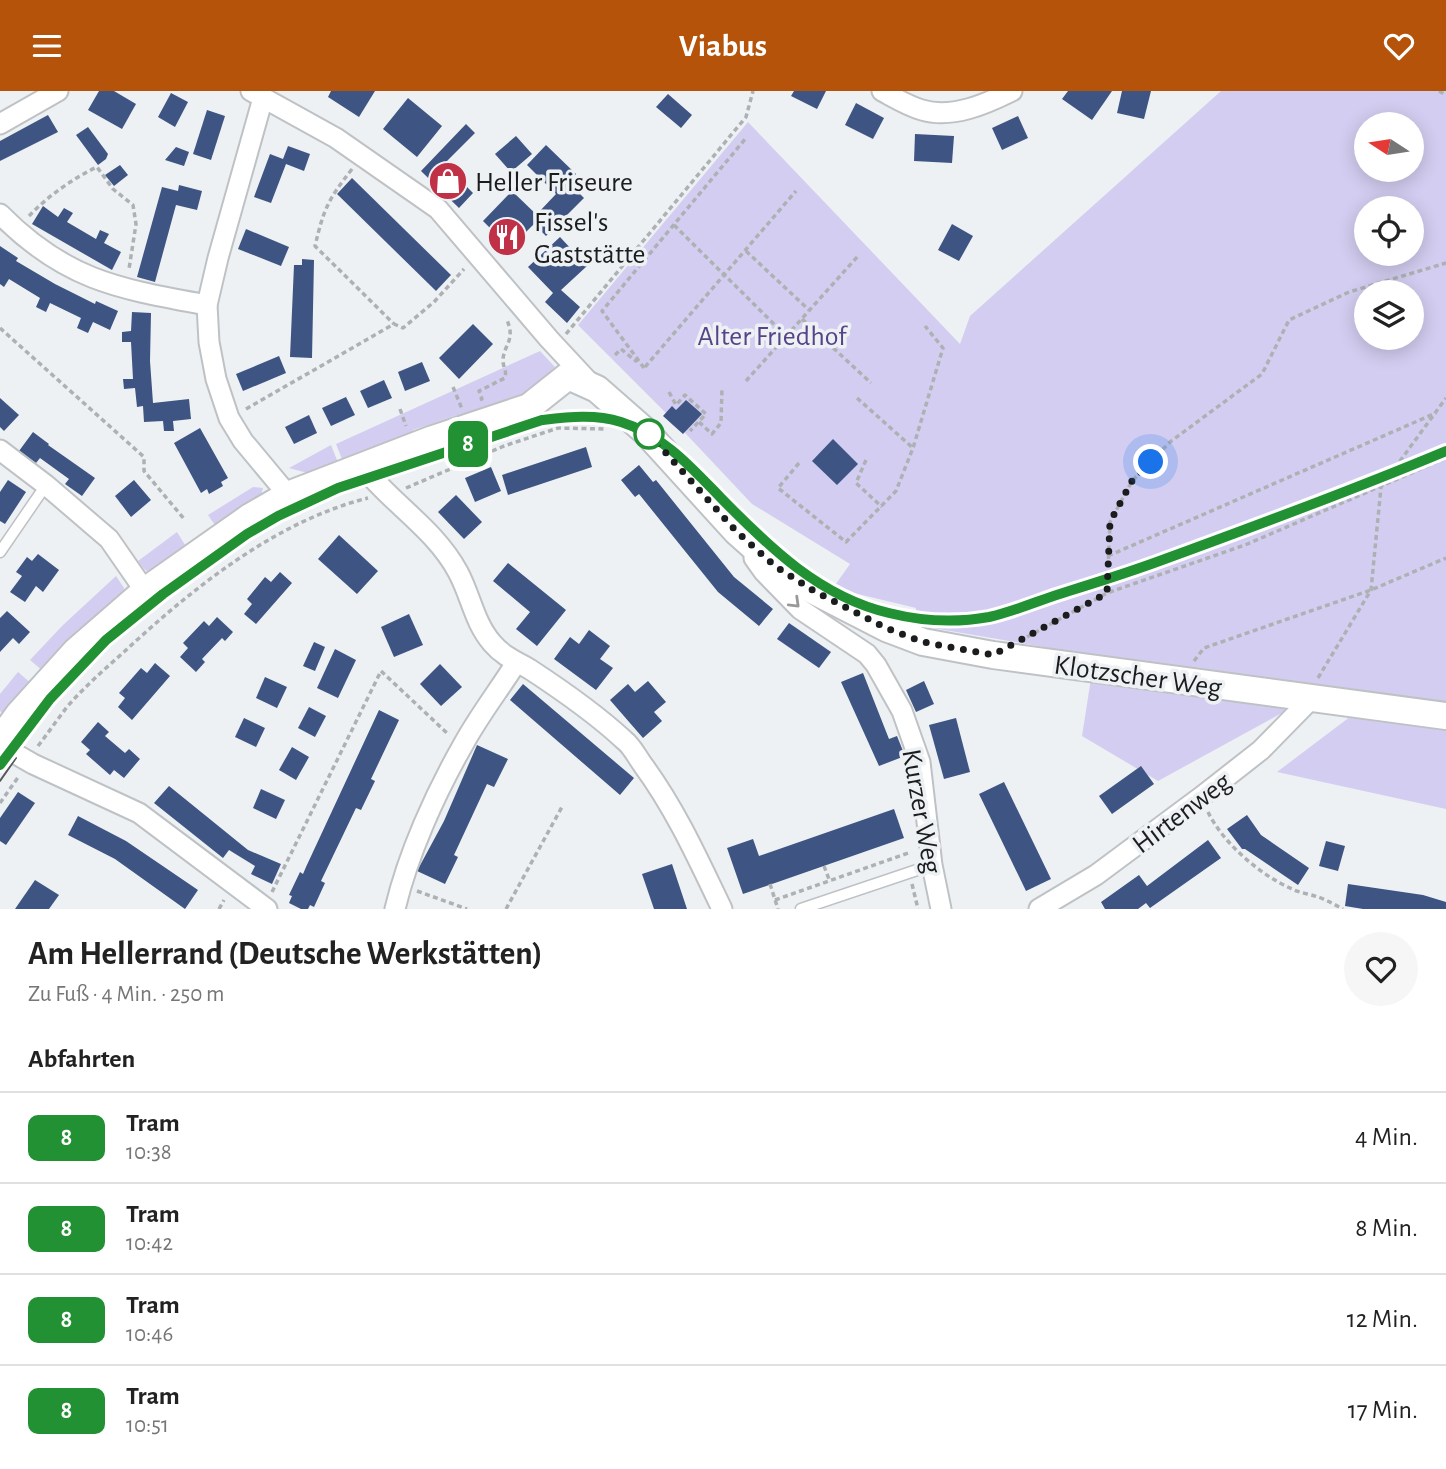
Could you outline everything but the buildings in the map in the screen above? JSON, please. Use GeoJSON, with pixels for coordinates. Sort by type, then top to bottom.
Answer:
{"type":"FeatureCollection","features":[{"type":"Feature","properties":{"kind":"street"},"geometry":{"type":"LineString","coordinates":[[0,124],[57,91]]}},
{"type":"Feature","properties":{"kind":"street"},"geometry":{"type":"LineString","coordinates":[[882,91],[924,111],[946,112],[980,105],[1012,91]]}},
{"type":"Feature","properties":{"kind":"street"},"geometry":{"type":"LineString","coordinates":[[288,495],[243,441],[229,418],[216,379],[209,342],[208,306],[257,94],[337,138],[438,209],[514,299],[597,389]]}},
{"type":"Feature","properties":{"kind":"street"},"geometry":{"type":"LineString","coordinates":[[0,214],[55,261],[90,278],[125,290],[208,306]]}},
{"type":"Feature","properties":{"kind":"street"},"geometry":{"type":"LineString","coordinates":[[267,909],[139,813],[27,761],[0,743],[19,714],[76,651],[145,591],[250,517],[288,495],[529,407],[568,376],[597,389]]}},
{"type":"Feature","properties":{"kind":"street","name":"Klotzscher Weg"},"geometry":{"type":"LineString","coordinates":[[597,389],[646,432],[736,531],[775,566],[814,591],[886,628],[923,642],[993,655],[1446,716]]}},
{"type":"Feature","properties":{"kind":"street"},"geometry":{"type":"LineString","coordinates":[[0,450],[46,485],[109,540],[145,591]]}},
{"type":"Feature","properties":{"kind":"street"},"geometry":{"type":"LineString","coordinates":[[362,466],[386,493],[428,530],[458,572],[474,616],[506,658],[527,668],[563,692],[626,741],[664,793],[722,909]]}},
{"type":"Feature","properties":{"kind":"street","name":"Kurzer Weg"},"geometry":{"type":"LineString","coordinates":[[736,531],[764,572],[800,609],[867,654],[902,711],[919,762],[941,909]]}},
{"type":"Feature","properties":{"kind":"street"},"geometry":{"type":"LineString","coordinates":[[395,909],[400,886],[423,829],[463,744],[516,663]]}},
{"type":"Feature","properties":{"kind":"street","name":"Hirtenweg"},"geometry":{"type":"LineString","coordinates":[[1039,909],[1096,875],[1201,797],[1261,750],[1311,699]]}},
{"type":"Feature","properties":{"kind":"lane"},"geometry":{"type":"LineString","coordinates":[[0,552],[46,485]]}},
{"type":"Feature","properties":{"kind":"lane"},"geometry":{"type":"LineString","coordinates":[[801,909],[931,855]]}},
{"type":"Feature","properties":{"kind":"path"},"geometry":{"type":"LineString","coordinates":[[556,346],[746,117],[753,91]]}},
{"type":"Feature","properties":{"kind":"path"},"geometry":{"type":"LineString","coordinates":[[1439,91],[1446,95]]}},
{"type":"Feature","properties":{"kind":"path"},"geometry":{"type":"LineString","coordinates":[[644,368],[602,311],[746,138]]}},
{"type":"Feature","properties":{"kind":"path"},"geometry":{"type":"LineString","coordinates":[[363,155],[328,199],[315,246],[394,324],[403,328],[434,302],[476,255]]}},
{"type":"Feature","properties":{"kind":"path"},"geometry":{"type":"LineString","coordinates":[[16,230],[39,205],[78,176],[97,167],[113,189],[133,205],[136,225],[125,290]]}},
{"type":"Feature","properties":{"kind":"path"},"geometry":{"type":"LineString","coordinates":[[644,368],[796,191]]}},
{"type":"Feature","properties":{"kind":"path"},"geometry":{"type":"LineString","coordinates":[[674,225],[786,336]]}},
{"type":"Feature","properties":{"kind":"path"},"geometry":{"type":"LineString","coordinates":[[746,251],[809,310]]}},
{"type":"Feature","properties":{"kind":"path"},"geometry":{"type":"LineString","coordinates":[[746,381],[858,256]]}},
{"type":"Feature","properties":{"kind":"path"},"geometry":{"type":"LineString","coordinates":[[1107,593],[1110,522],[1132,481],[1170,442],[1262,374],[1289,320],[1349,292],[1446,263]]}},
{"type":"Feature","properties":{"kind":"path"},"geometry":{"type":"LineString","coordinates":[[461,407],[482,399],[479,391],[505,378],[503,361],[510,333],[505,318],[514,299]]}},
{"type":"Feature","properties":{"kind":"path"},"geometry":{"type":"LineString","coordinates":[[802,319],[871,383]]}},
{"type":"Feature","properties":{"kind":"path"},"geometry":{"type":"LineString","coordinates":[[229,418],[394,324]]}},
{"type":"Feature","properties":{"kind":"path"},"geometry":{"type":"LineString","coordinates":[[799,463],[778,488],[846,542],[895,491],[913,447],[943,348],[925,326]]}},
{"type":"Feature","properties":{"kind":"path"},"geometry":{"type":"LineString","coordinates":[[0,328],[144,457],[144,471],[186,520]]}},
{"type":"Feature","properties":{"kind":"path"},"geometry":{"type":"LineString","coordinates":[[615,355],[621,349],[644,368]]}},
{"type":"Feature","properties":{"kind":"path"},"geometry":{"type":"LineString","coordinates":[[699,422],[712,434],[721,423],[722,388]]}},
{"type":"Feature","properties":{"kind":"path"},"geometry":{"type":"LineString","coordinates":[[669,392],[676,405],[685,395],[706,414],[690,431]]}},
{"type":"Feature","properties":{"kind":"path"},"geometry":{"type":"LineString","coordinates":[[857,398],[913,447]]}},
{"type":"Feature","properties":{"kind":"path"},"geometry":{"type":"LineString","coordinates":[[1311,699],[1312,688],[1371,590],[1381,487],[1446,398]]}},
{"type":"Feature","properties":{"kind":"path"},"geometry":{"type":"LineString","coordinates":[[1108,556],[1436,413]]}},
{"type":"Feature","properties":{"kind":"path"},"geometry":{"type":"LineString","coordinates":[[0,803],[68,706],[100,674],[154,624],[215,576],[262,545],[301,524],[354,502],[455,468],[504,446],[558,428],[646,432]]}},
{"type":"Feature","properties":{"kind":"path"},"geometry":{"type":"LineString","coordinates":[[993,655],[1107,593],[1245,545],[1446,458]]}},
{"type":"Feature","properties":{"kind":"path"},"geometry":{"type":"LineString","coordinates":[[866,460],[856,483],[882,507]]}},
{"type":"Feature","properties":{"kind":"path"},"geometry":{"type":"LineString","coordinates":[[1179,679],[1204,648],[1371,590],[1446,558]]}},
{"type":"Feature","properties":{"kind":"path"},"geometry":{"type":"LineString","coordinates":[[274,889],[381,671],[438,728],[455,740]]}},
{"type":"Feature","properties":{"kind":"path"},"geometry":{"type":"LineString","coordinates":[[1201,797],[1214,824],[1229,845],[1253,864],[1292,889],[1320,897],[1343,909]]}},
{"type":"Feature","properties":{"kind":"path"},"geometry":{"type":"LineString","coordinates":[[506,909],[563,805]]}},
{"type":"Feature","properties":{"kind":"path"},"geometry":{"type":"LineString","coordinates":[[775,899],[830,881],[931,855]]}},
{"type":"Feature","properties":{"kind":"path"},"geometry":{"type":"LineString","coordinates":[[824,866],[830,881]]}},
{"type":"Feature","properties":{"kind":"path"},"geometry":{"type":"LineString","coordinates":[[770,884],[778,909]]}},
{"type":"Feature","properties":{"kind":"path"},"geometry":{"type":"LineString","coordinates":[[408,888],[467,909]]}},
{"type":"Feature","properties":{"kind":"green space","name":"Alter Friedhof"},"geometry":{"type":"Polygon","coordinates":[[[1221,91],[1446,91],[1446,809],[1277,772],[1355,713],[1178,670],[915,625],[916,608],[833,588],[850,564],[752,504],[578,325],[748,122],[960,344],[970,316],[1221,91]]]}},
{"type":"Feature","properties":{"kind":"green space"},"geometry":{"type":"Polygon","coordinates":[[[540,351],[555,367],[537,388],[525,396],[460,423],[457,415],[413,430],[415,438],[344,464],[336,444],[540,351]]]}},
{"type":"Feature","properties":{"kind":"green space"},"geometry":{"type":"Polygon","coordinates":[[[331,445],[339,465],[311,474],[289,468],[331,445]]]}},
{"type":"Feature","properties":{"kind":"green space"},"geometry":{"type":"Polygon","coordinates":[[[253,487],[263,488],[260,498],[217,528],[208,515],[253,487]]]}},
{"type":"Feature","properties":{"kind":"green space"},"geometry":{"type":"Polygon","coordinates":[[[177,532],[187,548],[150,573],[144,569],[138,561],[177,532]]]}},
{"type":"Feature","properties":{"kind":"green space"},"geometry":{"type":"Polygon","coordinates":[[[116,576],[124,588],[123,597],[44,672],[30,660],[62,626],[116,576]]]}},
{"type":"Feature","properties":{"kind":"green space"},"geometry":{"type":"Polygon","coordinates":[[[18,672],[33,685],[7,717],[0,711],[0,694],[18,672]]]}},
{"type":"Feature","properties":{"kind":"green space"},"geometry":{"type":"Polygon","coordinates":[[[1092,672],[1302,702],[1158,781],[1082,736],[1092,672]]]}},
{"type":"Feature","properties":{"kind":"tram line","name":"8"},"geometry":{"type":"LineString","coordinates":[[0,765],[50,699],[106,640],[163,594],[247,534],[307,501],[338,488],[542,420],[573,416],[594,417],[621,422],[646,432],[685,460],[775,551],[825,587],[886,612],[937,620],[989,617],[1108,579],[1315,505],[1446,451]]}},
{"type":"Feature","properties":{"kind":"tram line"},"geometry":{"type":"LineString","coordinates":[[0,765],[50,699],[106,640],[163,594],[247,534],[338,488],[542,420],[595,418],[621,422],[646,432],[677,454],[762,539],[806,573],[854,600],[881,610],[931,620],[972,619],[1030,604],[1164,559],[1446,451]]}},
{"type":"Feature","properties":{"kind":"tram line"},"geometry":{"type":"LineString","coordinates":[[0,781],[16,758]]}},
{"type":"Feature","properties":{"kind":"place","name":"Heller Friseure"},"geometry":{"type":"Point","coordinates":[448,181]}},
{"type":"Feature","properties":{"kind":"place","name":"Fissel's Gaststätte"},"geometry":{"type":"Point","coordinates":[507,237]}},
{"type":"Feature","properties":{"kind":"route"},"geometry":{"type":"LineString","coordinates":[[649,434],[736,531],[775,566],[814,591],[886,628],[923,642],[993,655],[1107,593],[1110,522],[1132,481],[1151,462]]}}]}
